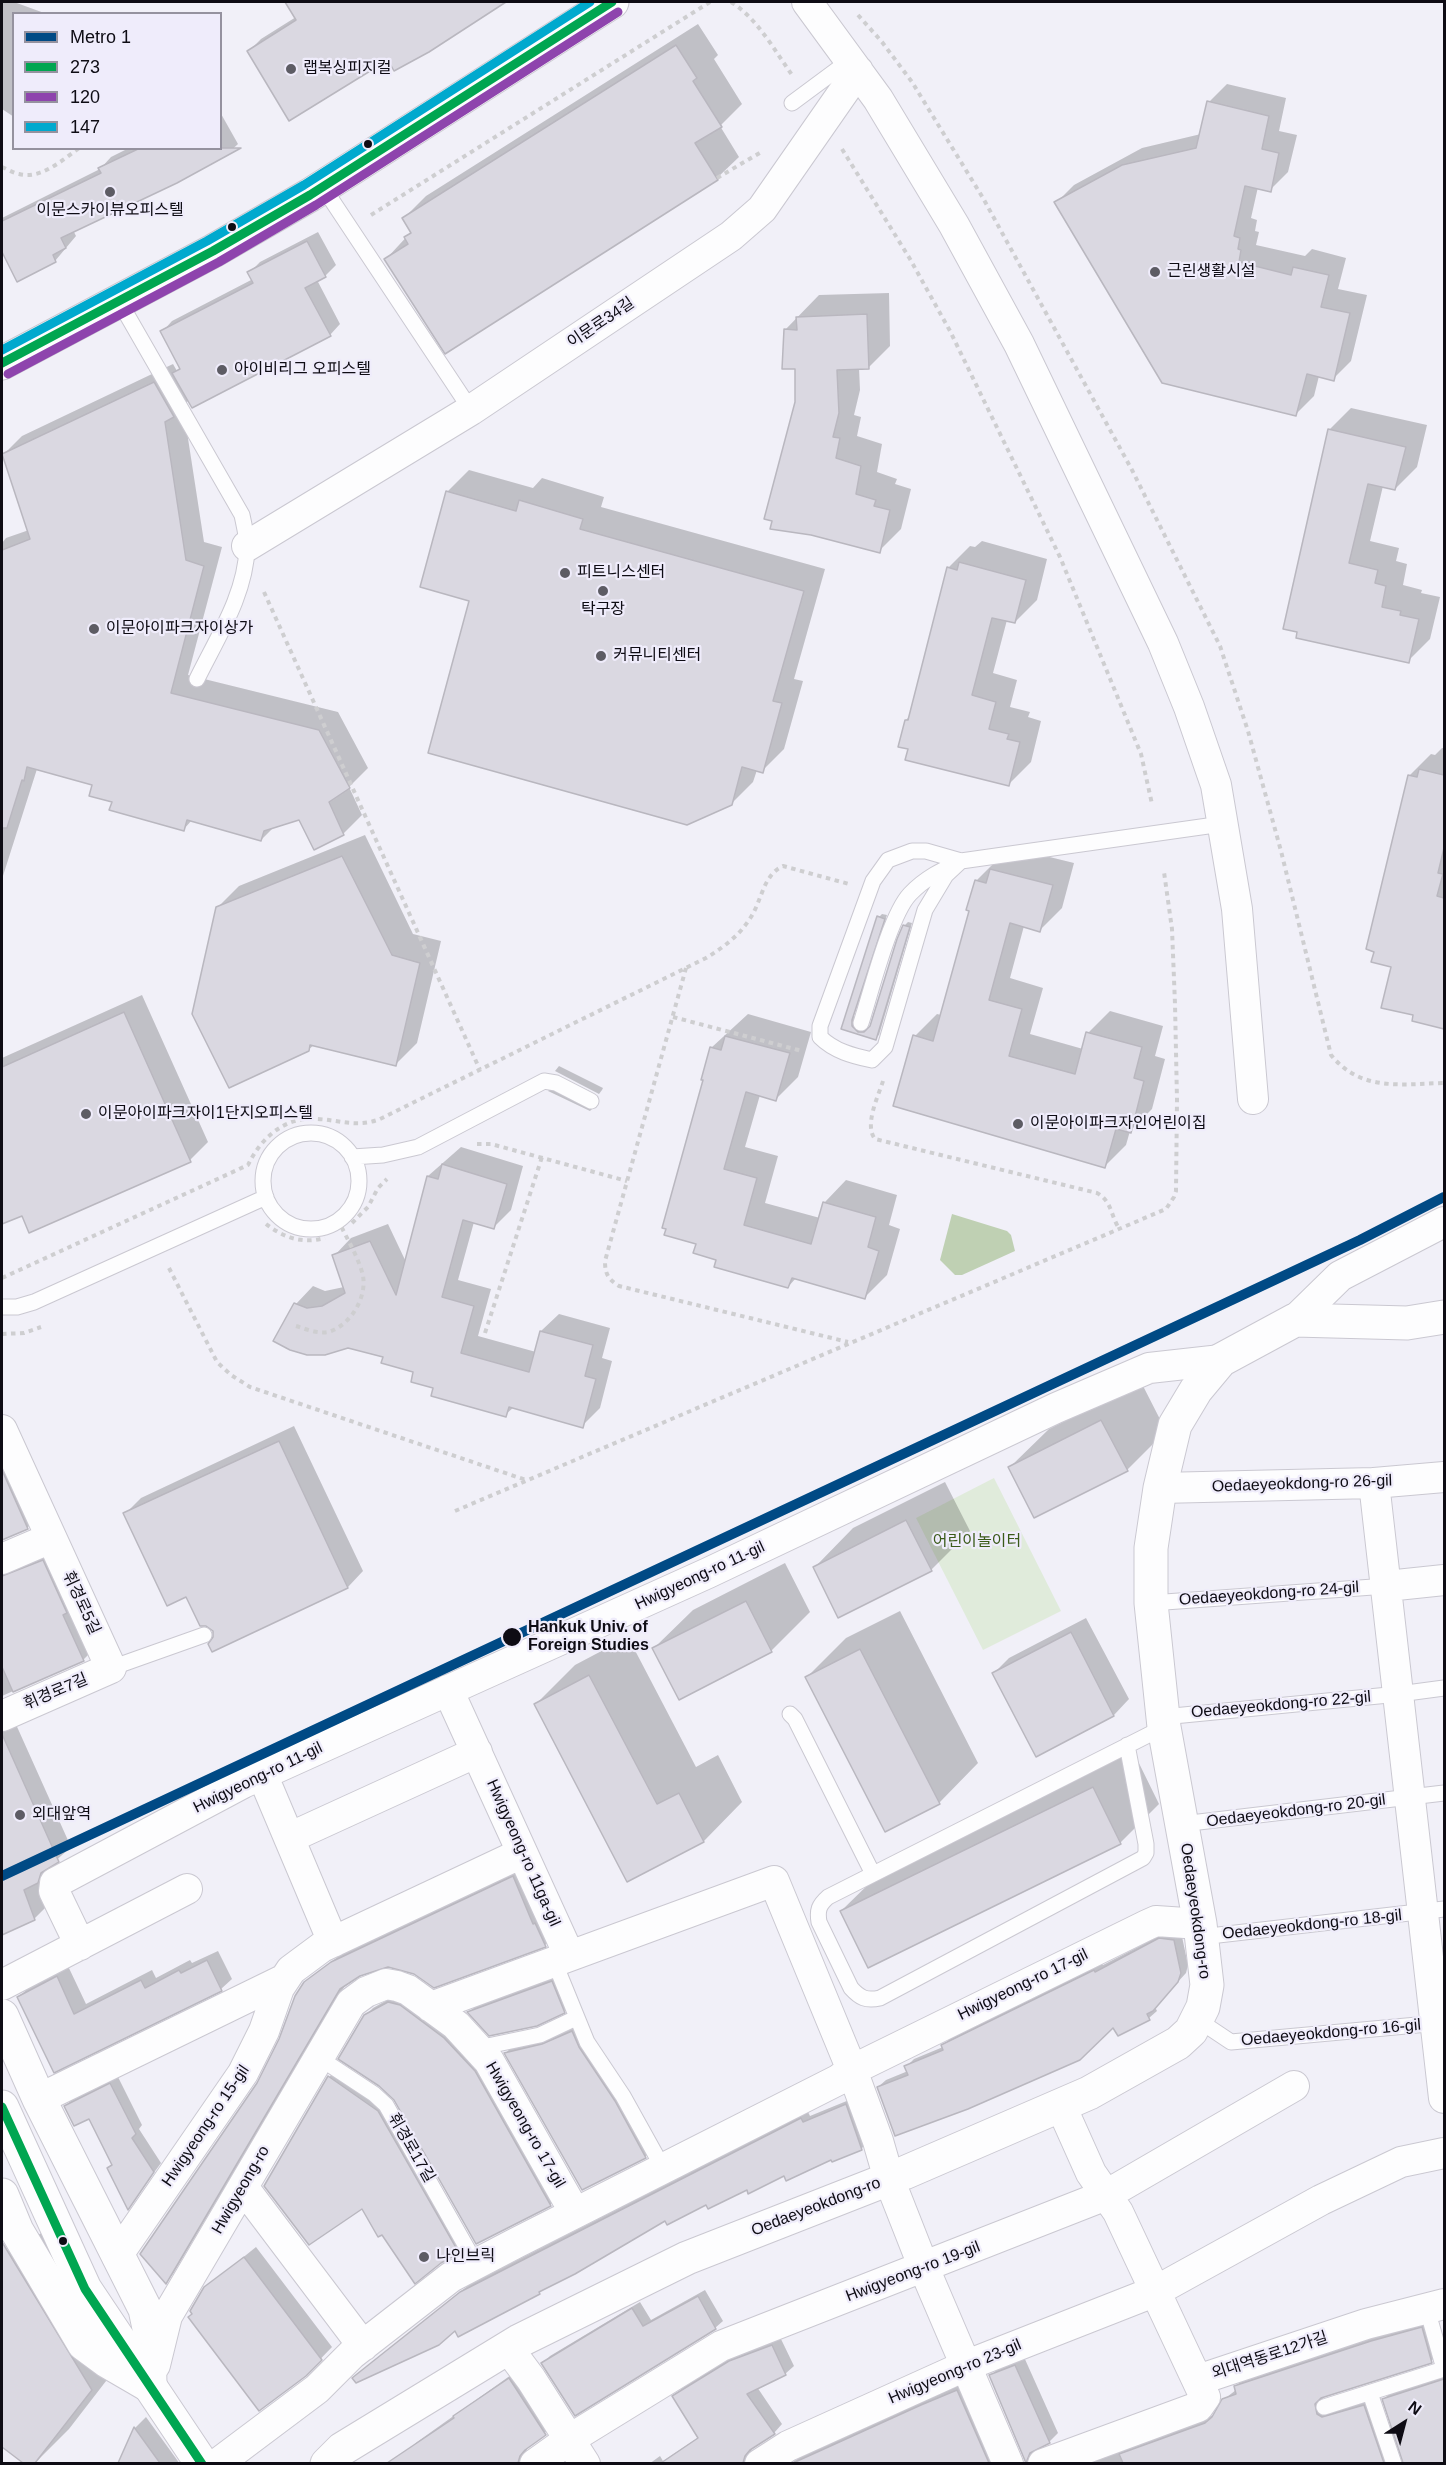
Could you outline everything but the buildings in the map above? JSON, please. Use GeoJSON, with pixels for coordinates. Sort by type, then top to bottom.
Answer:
{"type":"FeatureCollection","features":[{"type":"Feature","properties":{"kind":"street"},"geometry":{"type":"LineString","coordinates":[[2,363],[213,251],[323,186],[612,2]]}},
{"type":"Feature","properties":{"kind":"street"},"geometry":{"type":"LineString","coordinates":[[807,2],[878,99],[954,225],[1019,344],[1163,643],[1189,707],[1216,785],[1237,909],[1253,1099]]}},
{"type":"Feature","properties":{"kind":"street","name":"이문로34길"},"geometry":{"type":"LineString","coordinates":[[247,546],[471,410],[730,236],[762,209],[823,121],[854,66]]}},
{"type":"Feature","properties":{"kind":"street"},"geometry":{"type":"LineString","coordinates":[[1294,1320],[1340,1276],[1444,1222]]}},
{"type":"Feature","properties":{"kind":"street"},"geometry":{"type":"LineString","coordinates":[[1294,1320],[1407,1323],[1444,1317]]}},
{"type":"Feature","properties":{"kind":"street","name":"Oedaeyeokdong-ro"},"geometry":{"type":"LineString","coordinates":[[327,2463],[342,2449],[508,2348],[687,2258],[889,2179],[1061,2106],[1089,2093],[1178,2043],[1191,2031],[1198,2020],[1207,1985],[1200,1930],[1163,1722],[1151,1603],[1151,1548],[1160,1488],[1175,1425],[1196,1390],[1221,1360],[1294,1320]]}},
{"type":"Feature","properties":{"kind":"street","name":"Hwigyeong-ro 11-gil"},"geometry":{"type":"LineString","coordinates":[[80,1945],[54,1891],[55,1883],[262,1774],[708,1573],[1056,1408],[1149,1368],[1221,1360]]}},
{"type":"Feature","properties":{"kind":"street","name":"휘경로5길"},"geometry":{"type":"LineString","coordinates":[[2,1431],[111,1668]]}},
{"type":"Feature","properties":{"kind":"street","name":"Oedaeyeokdong-ro 26-gil"},"geometry":{"type":"LineString","coordinates":[[1160,1488],[1374,1483],[1444,1477]]}},
{"type":"Feature","properties":{"kind":"street"},"geometry":{"type":"LineString","coordinates":[[1374,1483],[1399,1694]]}},
{"type":"Feature","properties":{"kind":"street"},"geometry":{"type":"LineString","coordinates":[[2,1559],[51,1538]]}},
{"type":"Feature","properties":{"kind":"street","name":"Oedaeyeokdong-ro 24-gil"},"geometry":{"type":"LineString","coordinates":[[1387,1586],[1444,1580]]}},
{"type":"Feature","properties":{"kind":"street","name":"휘경로7길"},"geometry":{"type":"LineString","coordinates":[[2,1716],[111,1668]]}},
{"type":"Feature","properties":{"kind":"street","name":"Hwigyeong-ro 11ga-gil"},"geometry":{"type":"LineString","coordinates":[[448,1690],[522,1853],[561,1958]]}},
{"type":"Feature","properties":{"kind":"street","name":"Oedaeyeokdong-ro 20-gil"},"geometry":{"type":"LineString","coordinates":[[1399,1694],[1410,1798]]}},
{"type":"Feature","properties":{"kind":"street"},"geometry":{"type":"LineString","coordinates":[[289,1838],[477,1752]]}},
{"type":"Feature","properties":{"kind":"street"},"geometry":{"type":"LineString","coordinates":[[262,1774],[333,1942]]}},
{"type":"Feature","properties":{"kind":"street","name":"Oedaeyeokdong-ro 18-gil"},"geometry":{"type":"LineString","coordinates":[[1410,1798],[1433,1911]]}},
{"type":"Feature","properties":{"kind":"street","name":"Hwigyeong-ro 15-gil"},"geometry":{"type":"LineString","coordinates":[[117,2256],[243,2073],[264,2031],[283,1980],[298,1963],[333,1942],[522,1853]]}},
{"type":"Feature","properties":{"kind":"street"},"geometry":{"type":"LineString","coordinates":[[431,2007],[774,1881],[852,2070],[889,2179],[924,2268],[1008,2463]]}},
{"type":"Feature","properties":{"kind":"street"},"geometry":{"type":"LineString","coordinates":[[2,1985],[187,1889]]}},
{"type":"Feature","properties":{"kind":"street","name":"Oedaeyeokdong-ro 16-gil"},"geometry":{"type":"LineString","coordinates":[[1433,1911],[1440,2023]]}},
{"type":"Feature","properties":{"kind":"street","name":"Hwigyeong-ro 17-gil"},"geometry":{"type":"LineString","coordinates":[[217,2463],[317,2388],[363,2346],[451,2277],[838,2080],[852,2070],[1156,1921],[1200,1930]]}},
{"type":"Feature","properties":{"kind":"street"},"geometry":{"type":"LineString","coordinates":[[39,2099],[283,1980]]}},
{"type":"Feature","properties":{"kind":"street","name":"Hwigyeong-ro 17-gil"},"geometry":{"type":"LineString","coordinates":[[351,2003],[366,1992],[386,1984],[408,1990],[456,2025],[478,2048],[495,2072],[574,2213]]}},
{"type":"Feature","properties":{"kind":"street","name":"Hwigyeong-ro"},"geometry":{"type":"LineString","coordinates":[[150,2386],[168,2316],[351,2003]]}},
{"type":"Feature","properties":{"kind":"street"},"geometry":{"type":"LineString","coordinates":[[2,2016],[39,2099],[148,2318],[150,2386]]}},
{"type":"Feature","properties":{"kind":"street"},"geometry":{"type":"LineString","coordinates":[[1440,2023],[1444,2098]]}},
{"type":"Feature","properties":{"kind":"street","name":"Hwigyeong-ro 19-gil"},"geometry":{"type":"LineString","coordinates":[[535,2463],[577,2451],[721,2346],[1106,2195],[1294,2086]]}},
{"type":"Feature","properties":{"kind":"street"},"geometry":{"type":"LineString","coordinates":[[1061,2106],[1091,2173],[1118,2212],[1198,2380]]}},
{"type":"Feature","properties":{"kind":"street"},"geometry":{"type":"LineString","coordinates":[[2,2107],[85,2289],[202,2463]]}},
{"type":"Feature","properties":{"kind":"street","name":"Hwigyeong-ro 23-gil"},"geometry":{"type":"LineString","coordinates":[[760,2463],[788,2446],[965,2366],[1156,2291],[1321,2200],[1401,2162],[1444,2152]]}},
{"type":"Feature","properties":{"kind":"street"},"geometry":{"type":"LineString","coordinates":[[243,2187],[363,2346]]}},
{"type":"Feature","properties":{"kind":"street"},"geometry":{"type":"LineString","coordinates":[[2,2195],[17,2231],[84,2344],[107,2361],[150,2386]]}},
{"type":"Feature","properties":{"kind":"street","name":"외대역동로12가길"},"geometry":{"type":"LineString","coordinates":[[1043,2463],[1198,2407],[1205,2397],[1198,2380],[1366,2324],[1436,2306]]}},
{"type":"Feature","properties":{"kind":"street"},"geometry":{"type":"LineString","coordinates":[[508,2348],[531,2379],[577,2451]]}},
{"type":"Feature","properties":{"kind":"lane"},"geometry":{"type":"LineString","coordinates":[[792,103],[804,93],[854,66]]}},
{"type":"Feature","properties":{"kind":"lane"},"geometry":{"type":"LineString","coordinates":[[323,186],[471,410]]}},
{"type":"Feature","properties":{"kind":"lane"},"geometry":{"type":"LineString","coordinates":[[119,301],[242,515],[247,546],[245,569],[238,594],[197,679]]}},
{"type":"Feature","properties":{"kind":"lane"},"geometry":{"type":"LineString","coordinates":[[861,1023],[895,920],[909,895],[931,875],[961,861],[1222,824]]}},
{"type":"Feature","properties":{"kind":"lane"},"geometry":{"type":"LineString","coordinates":[[912,851],[926,851],[961,861],[946,875],[925,910],[885,1047],[872,1060],[836,1050],[827,1044],[820,1037],[820,1026],[879,870],[888,860],[912,851]]}},
{"type":"Feature","properties":{"kind":"lane"},"geometry":{"type":"LineString","coordinates":[[352,1157],[391,1154],[418,1147],[544,1081],[556,1083],[591,1101]]}},
{"type":"Feature","properties":{"kind":"lane"},"geometry":{"type":"LineString","coordinates":[[313,1134],[328,1136],[352,1157],[358,1172],[359,1188],[354,1204],[338,1220],[330,1225],[314,1229],[298,1227],[284,1221],[273,1210],[266,1197],[263,1182],[265,1166],[272,1153],[284,1142],[298,1136],[313,1134]]}},
{"type":"Feature","properties":{"kind":"lane"},"geometry":{"type":"LineString","coordinates":[[2,1306],[17,1307],[34,1302],[266,1197]]}},
{"type":"Feature","properties":{"kind":"lane","name":"Oedaeyeokdong-ro 24-gil"},"geometry":{"type":"LineString","coordinates":[[1151,1603],[1387,1586]]}},
{"type":"Feature","properties":{"kind":"lane"},"geometry":{"type":"LineString","coordinates":[[111,1668],[204,1635]]}},
{"type":"Feature","properties":{"kind":"lane","name":"Oedaeyeokdong-ro 22-gil"},"geometry":{"type":"LineString","coordinates":[[1163,1722],[1444,1688]]}},
{"type":"Feature","properties":{"kind":"lane"},"geometry":{"type":"LineString","coordinates":[[790,1714],[795,1719],[873,1874]]}},
{"type":"Feature","properties":{"kind":"lane"},"geometry":{"type":"LineString","coordinates":[[1127,1745],[1146,1844],[1146,1853],[1143,1858],[880,1998],[866,2000],[858,1996],[851,1988],[819,1922],[820,1904],[828,1897],[1127,1745],[1163,1722]]}},
{"type":"Feature","properties":{"kind":"lane","name":"Oedaeyeokdong-ro 20-gil"},"geometry":{"type":"LineString","coordinates":[[1182,1824],[1444,1793]]}},
{"type":"Feature","properties":{"kind":"lane","name":"Oedaeyeokdong-ro 18-gil"},"geometry":{"type":"LineString","coordinates":[[1200,1930],[1433,1911]]}},
{"type":"Feature","properties":{"kind":"lane","name":"Hwigyeong-ro 11ga-gil"},"geometry":{"type":"LineString","coordinates":[[561,1958],[576,2018],[587,2042],[623,2096],[663,2168]]}},
{"type":"Feature","properties":{"kind":"lane"},"geometry":{"type":"LineString","coordinates":[[478,2048],[540,2036],[576,2018]]}},
{"type":"Feature","properties":{"kind":"lane","name":"Oedaeyeokdong-ro 16-gil"},"geometry":{"type":"LineString","coordinates":[[1198,2020],[1231,2042],[1440,2023]]}},
{"type":"Feature","properties":{"kind":"lane","name":"휘경로17길"},"geometry":{"type":"LineString","coordinates":[[318,2057],[375,2094],[386,2104],[476,2264]]}},
{"type":"Feature","properties":{"kind":"lane","name":"외대역동로12가길"},"geometry":{"type":"LineString","coordinates":[[1324,2407],[1444,2369],[1436,2306]]}},
{"type":"Feature","properties":{"kind":"lane"},"geometry":{"type":"LineString","coordinates":[[1370,2393],[1394,2463]]}},
{"type":"Feature","properties":{"kind":"path"},"geometry":{"type":"LineString","coordinates":[[368,217],[710,2]]}},
{"type":"Feature","properties":{"kind":"path"},"geometry":{"type":"LineString","coordinates":[[731,2],[740,7],[770,43],[804,93]]}},
{"type":"Feature","properties":{"kind":"path"},"geometry":{"type":"LineString","coordinates":[[823,121],[859,173],[950,330],[1049,536],[1141,754],[1152,804]]}},
{"type":"Feature","properties":{"kind":"path"},"geometry":{"type":"LineString","coordinates":[[2,167],[21,175],[38,173],[57,165],[76,150]]}},
{"type":"Feature","properties":{"kind":"path"},"geometry":{"type":"LineString","coordinates":[[717,178],[764,150]]}},
{"type":"Feature","properties":{"kind":"path"},"geometry":{"type":"LineString","coordinates":[[261,586],[480,1070]]}},
{"type":"Feature","properties":{"kind":"path"},"geometry":{"type":"LineString","coordinates":[[2,1278],[248,1165],[271,1132],[284,1125],[297,1120],[315,1118],[353,1125],[368,1124],[686,968],[725,947],[737,935],[750,919],[768,878],[775,870],[783,866],[853,885]]}},
{"type":"Feature","properties":{"kind":"path"},"geometry":{"type":"LineString","coordinates":[[455,1511],[1166,1209],[1176,1191],[1177,1100],[1172,929],[1164,872]]}},
{"type":"Feature","properties":{"kind":"path"},"geometry":{"type":"LineString","coordinates":[[686,968],[605,1261],[605,1271],[609,1280],[619,1286],[849,1342]]}},
{"type":"Feature","properties":{"kind":"path"},"geometry":{"type":"LineString","coordinates":[[672,1017],[807,1052]]}},
{"type":"Feature","properties":{"kind":"path"},"geometry":{"type":"LineString","coordinates":[[885,1073],[870,1124],[870,1133],[875,1139],[1097,1193],[1106,1197],[1110,1203],[1118,1229]]}},
{"type":"Feature","properties":{"kind":"path"},"geometry":{"type":"LineString","coordinates":[[514,1150],[627,1181]]}},
{"type":"Feature","properties":{"kind":"path"},"geometry":{"type":"LineString","coordinates":[[485,1333],[542,1158]]}},
{"type":"Feature","properties":{"kind":"path"},"geometry":{"type":"LineString","coordinates":[[296,1326],[313,1332],[329,1331],[345,1321],[360,1303],[364,1289],[363,1275],[338,1220]]}},
{"type":"Feature","properties":{"kind":"path"},"geometry":{"type":"LineString","coordinates":[[255,1228],[266,1223],[285,1236],[298,1240],[325,1238]]}},
{"type":"Feature","properties":{"kind":"path"},"geometry":{"type":"LineString","coordinates":[[159,1273],[180,1263]]}},
{"type":"Feature","properties":{"kind":"path"},"geometry":{"type":"LineString","coordinates":[[169,1268],[217,1362],[231,1375],[250,1387],[527,1480]]}},
{"type":"Feature","properties":{"kind":"path"},"geometry":{"type":"LineString","coordinates":[[2,1334],[24,1333],[47,1324]]}},
{"type":"Feature","properties":{"kind":"green space","name":"어린이놀이터"},"geometry":{"type":"Polygon","coordinates":[[[994,1478],[1061,1611],[983,1650],[916,1518],[994,1478]]]}},
{"type":"Feature","properties":{"kind":"shaded area"},"geometry":{"type":"Polygon","coordinates":[[[952,1214],[1007,1231],[1011,1235],[1015,1251],[962,1275],[955,1275],[940,1260],[952,1214]]]}},
{"type":"Feature","properties":{"kind":"metro line","name":"1"},"geometry":{"type":"LineString","coordinates":[[2,1876],[1360,1240],[1444,1197]]}},
{"type":"Feature","properties":{"kind":"transit line","name":"147"},"geometry":{"type":"LineString","coordinates":[[2,350],[207,241],[304,185],[590,2]]}},
{"type":"Feature","properties":{"kind":"transit line","name":"273"},"geometry":{"type":"LineString","coordinates":[[2,363],[213,251],[310,195],[612,2]]}},
{"type":"Feature","properties":{"kind":"transit line","name":"120"},"geometry":{"type":"LineString","coordinates":[[8,374],[219,262],[316,205],[618,12]]}},
{"type":"Feature","properties":{"kind":"transit line","name":"273"},"geometry":{"type":"LineString","coordinates":[[2,2107],[85,2289],[202,2464]]}},
{"type":"Feature","properties":{"kind":"place","name":"랩복싱피지컬"},"geometry":{"type":"Point","coordinates":[291,69]}},
{"type":"Feature","properties":{"kind":"place","name":"이문스카이뷰오피스텔"},"geometry":{"type":"Point","coordinates":[110,192]}},
{"type":"Feature","properties":{"kind":"place","name":"근린생활시설"},"geometry":{"type":"Point","coordinates":[1155,272]}},
{"type":"Feature","properties":{"kind":"place","name":"아이비리그 오피스텔"},"geometry":{"type":"Point","coordinates":[222,370]}},
{"type":"Feature","properties":{"kind":"place","name":"피트니스센터"},"geometry":{"type":"Point","coordinates":[565,573]}},
{"type":"Feature","properties":{"kind":"place","name":"탁구장"},"geometry":{"type":"Point","coordinates":[603,591]}},
{"type":"Feature","properties":{"kind":"place","name":"이문아이파크자이상가"},"geometry":{"type":"Point","coordinates":[94,629]}},
{"type":"Feature","properties":{"kind":"place","name":"커뮤니티센터"},"geometry":{"type":"Point","coordinates":[601,656]}},
{"type":"Feature","properties":{"kind":"place","name":"이문아이파크자이1단지오피스텔"},"geometry":{"type":"Point","coordinates":[86,1114]}},
{"type":"Feature","properties":{"kind":"place","name":"이문아이파크자인어린이집"},"geometry":{"type":"Point","coordinates":[1018,1124]}},
{"type":"Feature","properties":{"kind":"place","name":"Hankuk Univ. of Foreign Studies"},"geometry":{"type":"Point","coordinates":[512,1637]}},
{"type":"Feature","properties":{"kind":"place","name":"외대앞역"},"geometry":{"type":"Point","coordinates":[20,1815]}},
{"type":"Feature","properties":{"kind":"place","name":"나인브릭"},"geometry":{"type":"Point","coordinates":[424,2257]}}]}
